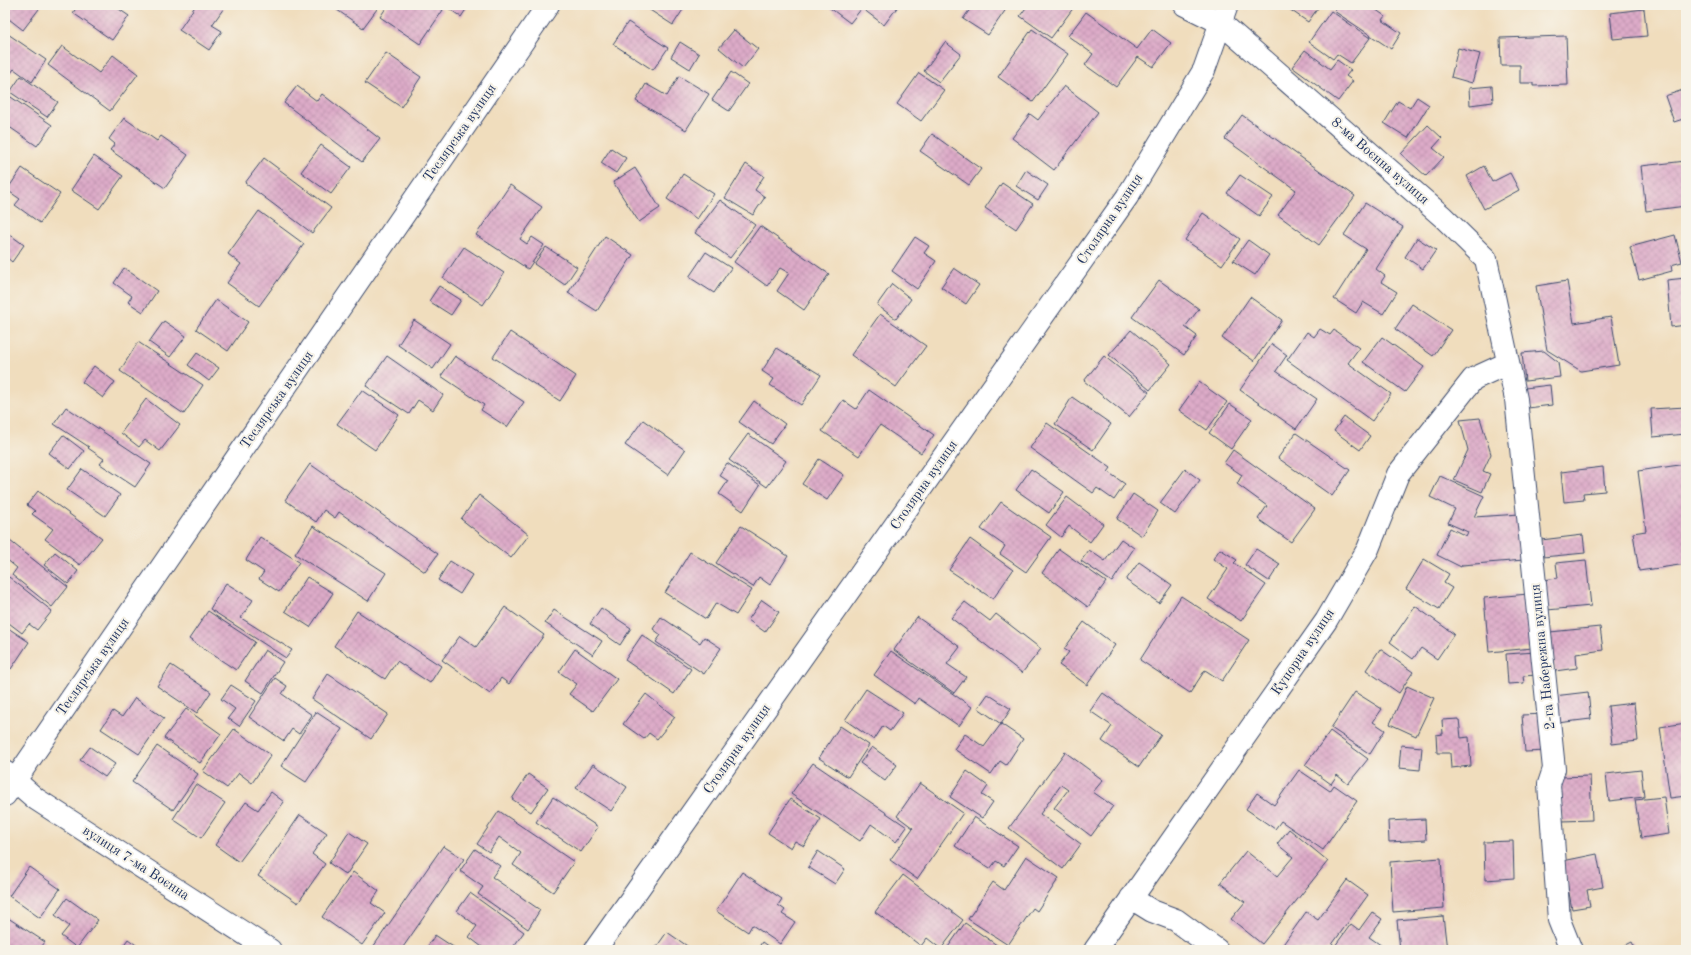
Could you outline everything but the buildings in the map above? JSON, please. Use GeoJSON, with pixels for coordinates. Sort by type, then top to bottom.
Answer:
{"type":"FeatureCollection","features":[{"type":"Feature","properties":{"kind":"street","name":"Теслярська вулиця"},"geometry":{"type":"LineString","coordinates":[[8,782],[548,5]]}},
{"type":"Feature","properties":{"kind":"street","name":"8-ма Воєнна вулиця"},"geometry":{"type":"LineString","coordinates":[[1186,5],[1224,14],[1443,217],[1486,259],[1508,363]]}},
{"type":"Feature","properties":{"kind":"street","name":"Столярна вулиця"},"geometry":{"type":"LineString","coordinates":[[595,950],[1127,197],[1204,70],[1224,14]]}},
{"type":"Feature","properties":{"kind":"street","name":"Купорна вулиця"},"geometry":{"type":"LineString","coordinates":[[1095,950],[1326,621],[1368,549],[1398,474],[1473,379],[1508,363]]}},
{"type":"Feature","properties":{"kind":"street","name":"2-га Набережна вулиця"},"geometry":{"type":"LineString","coordinates":[[1508,363],[1516,399],[1554,769],[1549,784],[1559,920],[1571,950]]}},
{"type":"Feature","properties":{"kind":"street","name":"вулиця 7-ма Воєнна"},"geometry":{"type":"LineString","coordinates":[[8,782],[43,803],[270,950]]}},
{"type":"Feature","properties":{"kind":"street"},"geometry":{"type":"LineString","coordinates":[[1131,898],[1152,912],[1176,920],[1217,950]]}}]}
